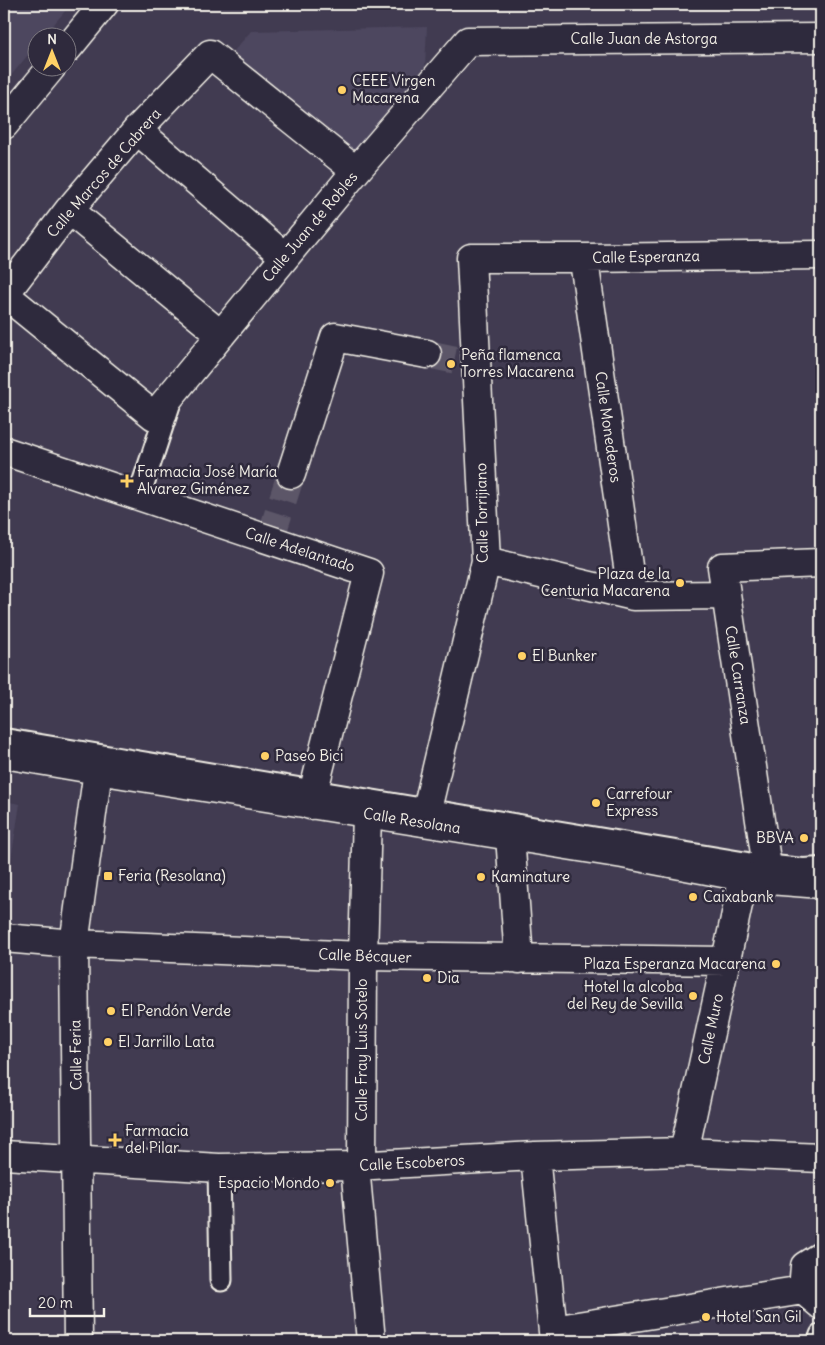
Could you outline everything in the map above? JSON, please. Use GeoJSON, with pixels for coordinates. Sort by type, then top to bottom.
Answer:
{"type":"FeatureCollection","features":[{"type":"Feature","properties":{"kind":"street"},"geometry":{"type":"LineString","coordinates":[[78,36],[104,4]]}},
{"type":"Feature","properties":{"kind":"street","name":"Calle Juan de Astorga"},"geometry":{"type":"LineString","coordinates":[[468,41],[821,38]]}},
{"type":"Feature","properties":{"kind":"street","name":"Calle Juan de Robles"},"geometry":{"type":"LineString","coordinates":[[4,295],[154,416],[356,171],[468,41]]}},
{"type":"Feature","properties":{"kind":"street","name":"Calle Marcos de Cabrera"},"geometry":{"type":"LineString","coordinates":[[4,295],[69,210],[138,130],[210,54],[356,171]]}},
{"type":"Feature","properties":{"kind":"street"},"geometry":{"type":"LineString","coordinates":[[4,125],[44,78]]}},
{"type":"Feature","properties":{"kind":"street"},"geometry":{"type":"LineString","coordinates":[[138,130],[285,257]]}},
{"type":"Feature","properties":{"kind":"street"},"geometry":{"type":"LineString","coordinates":[[69,210],[221,336]]}},
{"type":"Feature","properties":{"kind":"street","name":"Calle Esperanza"},"geometry":{"type":"LineString","coordinates":[[470,258],[821,255]]}},
{"type":"Feature","properties":{"kind":"street","name":"Calle Torrijiano"},"geometry":{"type":"LineString","coordinates":[[426,814],[486,561],[470,258]]}},
{"type":"Feature","properties":{"kind":"street","name":"Calle Monederos"},"geometry":{"type":"LineString","coordinates":[[586,258],[585,268],[628,566],[634,596]]}},
{"type":"Feature","properties":{"kind":"street"},"geometry":{"type":"LineString","coordinates":[[290,474],[335,337],[427,354]]}},
{"type":"Feature","properties":{"kind":"street"},"geometry":{"type":"LineString","coordinates":[[139,496],[173,393]]}},
{"type":"Feature","properties":{"kind":"street","name":"Calle Adelantado"},"geometry":{"type":"LineString","coordinates":[[4,451],[369,573],[312,796]]}},
{"type":"Feature","properties":{"kind":"street"},"geometry":{"type":"LineString","coordinates":[[486,561],[634,596],[726,594]]}},
{"type":"Feature","properties":{"kind":"street","name":"Calle Carranza"},"geometry":{"type":"LineString","coordinates":[[760,873],[722,567],[821,563]]}},
{"type":"Feature","properties":{"kind":"street","name":"Calle Resolana"},"geometry":{"type":"LineString","coordinates":[[4,754],[98,770],[312,796],[367,814],[426,814],[510,836],[760,873],[821,884]]}},
{"type":"Feature","properties":{"kind":"street","name":"Calle Feria"},"geometry":{"type":"LineString","coordinates":[[78,1341],[74,944],[98,770]]}},
{"type":"Feature","properties":{"kind":"street","name":"Calle Fray Luis Sotelo"},"geometry":{"type":"LineString","coordinates":[[367,814],[358,1166],[371,1341]]}},
{"type":"Feature","properties":{"kind":"street"},"geometry":{"type":"LineString","coordinates":[[510,836],[519,959]]}},
{"type":"Feature","properties":{"kind":"street","name":"Calle Muro"},"geometry":{"type":"LineString","coordinates":[[684,1152],[726,960],[760,873]]}},
{"type":"Feature","properties":{"kind":"street","name":"Calle Bécquer"},"geometry":{"type":"LineString","coordinates":[[4,938],[74,944],[363,956],[726,960]]}},
{"type":"Feature","properties":{"kind":"street","name":"Calle Escoberos"},"geometry":{"type":"LineString","coordinates":[[4,1155],[219,1168],[358,1166],[535,1156],[684,1152],[821,1158]]}},
{"type":"Feature","properties":{"kind":"street"},"geometry":{"type":"LineString","coordinates":[[535,1156],[553,1336],[812,1298],[805,1266],[821,1256]]}},
{"type":"Feature","properties":{"kind":"street"},"geometry":{"type":"LineString","coordinates":[[219,1168],[221,1280]]}},
{"type":"Feature","properties":{"kind":"street"},"geometry":{"type":"LineString","coordinates":[[819,1341],[821,1335]]}},
{"type":"Feature","properties":{"kind":"lane","name":"Calle Resolana"},"geometry":{"type":"LineString","coordinates":[[4,736],[312,796],[747,860],[760,873],[821,865]]}},
{"type":"Feature","properties":{"kind":"shaded area"},"geometry":{"type":"Polygon","coordinates":[[[4,4],[71,4],[51,28],[28,28],[28,55],[4,84],[4,4]]]}},
{"type":"Feature","properties":{"kind":"shaded area","name":"CEEE Virgen Macarena"},"geometry":{"type":"Polygon","coordinates":[[[427,27],[425,66],[353,153],[233,52],[251,31],[427,27]]]}},
{"type":"Feature","properties":{"kind":"shaded area"},"geometry":{"type":"Polygon","coordinates":[[[4,801],[20,804],[4,904],[4,801]]]}},
{"type":"Feature","properties":{"kind":"tunnel"},"geometry":{"type":"LineString","coordinates":[[427,354],[476,364]]}},
{"type":"Feature","properties":{"kind":"tunnel"},"geometry":{"type":"LineString","coordinates":[[270,540],[291,474]]}},
{"type":"Feature","properties":{"kind":"place","name":"CEEE Virgen Macarena"},"geometry":{"type":"Point","coordinates":[342,90]}},
{"type":"Feature","properties":{"kind":"place","name":"Peña flamenca Torres Macarena"},"geometry":{"type":"Point","coordinates":[451,364]}},
{"type":"Feature","properties":{"kind":"place","name":"Farmacia José María Alvarez Giménez"},"geometry":{"type":"Point","coordinates":[127,481]}},
{"type":"Feature","properties":{"kind":"place","name":"Plaza de la Centuria Macarena"},"geometry":{"type":"Point","coordinates":[680,583]}},
{"type":"Feature","properties":{"kind":"place","name":"El Bunker"},"geometry":{"type":"Point","coordinates":[522,656]}},
{"type":"Feature","properties":{"kind":"place","name":"Paseo Bici"},"geometry":{"type":"Point","coordinates":[265,756]}},
{"type":"Feature","properties":{"kind":"place","name":"Carrefour Express"},"geometry":{"type":"Point","coordinates":[596,803]}},
{"type":"Feature","properties":{"kind":"place","name":"BBVA"},"geometry":{"type":"Point","coordinates":[804,838]}},
{"type":"Feature","properties":{"kind":"place","name":"Feria (Resolana)"},"geometry":{"type":"Point","coordinates":[108,876]}},
{"type":"Feature","properties":{"kind":"place","name":"Kaminature"},"geometry":{"type":"Point","coordinates":[481,877]}},
{"type":"Feature","properties":{"kind":"place","name":"Caixabank"},"geometry":{"type":"Point","coordinates":[693,897]}},
{"type":"Feature","properties":{"kind":"place","name":"Plaza Esperanza Macarena"},"geometry":{"type":"Point","coordinates":[776,964]}},
{"type":"Feature","properties":{"kind":"place","name":"Dia"},"geometry":{"type":"Point","coordinates":[427,978]}},
{"type":"Feature","properties":{"kind":"place","name":"Hotel la alcoba del Rey de Sevilla"},"geometry":{"type":"Point","coordinates":[693,996]}},
{"type":"Feature","properties":{"kind":"place","name":"El Pendón Verde"},"geometry":{"type":"Point","coordinates":[111,1011]}},
{"type":"Feature","properties":{"kind":"place","name":"El Jarrillo Lata"},"geometry":{"type":"Point","coordinates":[108,1042]}},
{"type":"Feature","properties":{"kind":"place","name":"Farmacia del Pilar"},"geometry":{"type":"Point","coordinates":[115,1140]}},
{"type":"Feature","properties":{"kind":"place","name":"Espacio Mondo"},"geometry":{"type":"Point","coordinates":[330,1183]}},
{"type":"Feature","properties":{"kind":"place","name":"Hotel San Gil"},"geometry":{"type":"Point","coordinates":[706,1317]}}]}
